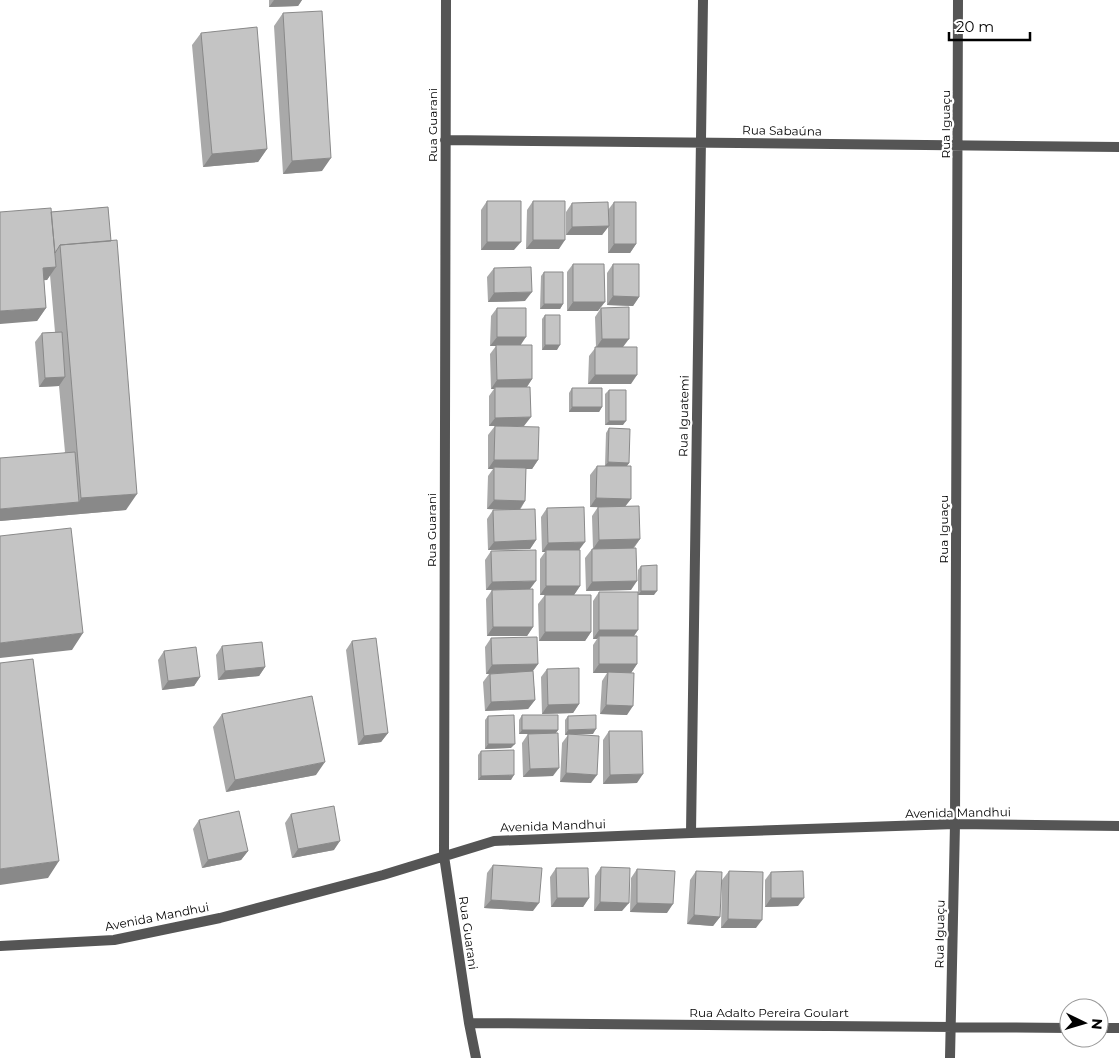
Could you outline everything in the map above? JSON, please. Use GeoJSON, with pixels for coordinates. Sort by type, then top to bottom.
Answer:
{"type":"FeatureCollection","features":[{"type":"Feature","properties":{"kind":"street","name":"Rua Guarani"},"geometry":{"type":"LineString","coordinates":[[446,0],[444,856],[468,1023],[476,1058]]}},
{"type":"Feature","properties":{"kind":"street","name":"Rua Iguatemi"},"geometry":{"type":"LineString","coordinates":[[691,833],[703,0]]}},
{"type":"Feature","properties":{"kind":"street","name":"Rua Iguaçu"},"geometry":{"type":"LineString","coordinates":[[950,1058],[955,824],[959,145],[958,0]]}},
{"type":"Feature","properties":{"kind":"street","name":"Rua Sabaúna"},"geometry":{"type":"LineString","coordinates":[[445,140],[1119,147]]}},
{"type":"Feature","properties":{"kind":"street","name":"Avenida Mandhui"},"geometry":{"type":"LineString","coordinates":[[0,946],[114,940],[220,918],[383,875],[494,841],[955,824],[1119,826]]}},
{"type":"Feature","properties":{"kind":"street","name":"Rua Adalto Pereira Goulart"},"geometry":{"type":"LineString","coordinates":[[468,1023],[1059,1028]]}},
{"type":"Feature","properties":{"kind":"building"},"geometry":{"type":"Polygon","coordinates":[[[322,11],[331,158],[292,161],[283,13],[322,11]]]}},
{"type":"Feature","properties":{"kind":"building"},"geometry":{"type":"Polygon","coordinates":[[[257,27],[267,149],[212,154],[201,33],[257,27]]]}},
{"type":"Feature","properties":{"kind":"building"},"geometry":{"type":"Polygon","coordinates":[[[487,201],[521,201],[521,242],[487,242],[487,201]]]}},
{"type":"Feature","properties":{"kind":"building"},"geometry":{"type":"Polygon","coordinates":[[[533,201],[565,201],[565,240],[533,240],[533,201]]]}},
{"type":"Feature","properties":{"kind":"building"},"geometry":{"type":"Polygon","coordinates":[[[608,202],[609,226],[572,227],[572,203],[608,202]]]}},
{"type":"Feature","properties":{"kind":"building"},"geometry":{"type":"Polygon","coordinates":[[[614,202],[636,202],[636,244],[614,244],[614,202]]]}},
{"type":"Feature","properties":{"kind":"building"},"geometry":{"type":"Polygon","coordinates":[[[108,207],[111,241],[60,245],[55,253],[51,212],[108,207]]]}},
{"type":"Feature","properties":{"kind":"building"},"geometry":{"type":"Polygon","coordinates":[[[51,208],[56,267],[43,268],[46,308],[0,311],[0,212],[51,208]]]}},
{"type":"Feature","properties":{"kind":"building"},"geometry":{"type":"Polygon","coordinates":[[[117,240],[137,494],[81,498],[60,245],[117,240]]]}},
{"type":"Feature","properties":{"kind":"building"},"geometry":{"type":"Polygon","coordinates":[[[573,264],[604,264],[605,302],[573,302],[573,264]]]}},
{"type":"Feature","properties":{"kind":"building"},"geometry":{"type":"Polygon","coordinates":[[[613,264],[639,264],[639,297],[613,296],[613,264]]]}},
{"type":"Feature","properties":{"kind":"building"},"geometry":{"type":"Polygon","coordinates":[[[531,267],[532,292],[494,293],[494,268],[531,267]]]}},
{"type":"Feature","properties":{"kind":"building"},"geometry":{"type":"Polygon","coordinates":[[[544,272],[563,272],[563,304],[544,304],[544,272]]]}},
{"type":"Feature","properties":{"kind":"building"},"geometry":{"type":"Polygon","coordinates":[[[629,307],[629,339],[602,339],[601,308],[629,307]]]}},
{"type":"Feature","properties":{"kind":"building"},"geometry":{"type":"Polygon","coordinates":[[[497,308],[526,308],[526,337],[497,337],[497,308]]]}},
{"type":"Feature","properties":{"kind":"building"},"geometry":{"type":"Polygon","coordinates":[[[545,315],[560,315],[560,345],[545,345],[545,315]]]}},
{"type":"Feature","properties":{"kind":"building"},"geometry":{"type":"Polygon","coordinates":[[[62,332],[65,377],[45,378],[42,333],[62,332]]]}},
{"type":"Feature","properties":{"kind":"building"},"geometry":{"type":"Polygon","coordinates":[[[496,345],[532,345],[532,379],[497,380],[496,345]]]}},
{"type":"Feature","properties":{"kind":"building"},"geometry":{"type":"Polygon","coordinates":[[[595,347],[637,347],[637,375],[595,375],[595,347]]]}},
{"type":"Feature","properties":{"kind":"building"},"geometry":{"type":"Polygon","coordinates":[[[495,387],[530,387],[531,417],[495,418],[495,387]]]}},
{"type":"Feature","properties":{"kind":"building"},"geometry":{"type":"Polygon","coordinates":[[[572,388],[602,388],[602,407],[572,407],[572,388]]]}},
{"type":"Feature","properties":{"kind":"building"},"geometry":{"type":"Polygon","coordinates":[[[609,390],[626,390],[626,421],[609,421],[609,390]]]}},
{"type":"Feature","properties":{"kind":"building"},"geometry":{"type":"Polygon","coordinates":[[[495,426],[539,427],[538,460],[494,460],[495,426]]]}},
{"type":"Feature","properties":{"kind":"building"},"geometry":{"type":"Polygon","coordinates":[[[609,428],[630,429],[629,463],[608,462],[609,428]]]}},
{"type":"Feature","properties":{"kind":"building"},"geometry":{"type":"Polygon","coordinates":[[[75,452],[79,502],[0,509],[0,458],[75,452]]]}},
{"type":"Feature","properties":{"kind":"building"},"geometry":{"type":"Polygon","coordinates":[[[597,466],[631,466],[631,499],[596,498],[597,466]]]}},
{"type":"Feature","properties":{"kind":"building"},"geometry":{"type":"Polygon","coordinates":[[[494,467],[526,468],[525,501],[494,500],[494,467]]]}},
{"type":"Feature","properties":{"kind":"building"},"geometry":{"type":"Polygon","coordinates":[[[639,506],[640,539],[599,540],[598,507],[639,506]]]}},
{"type":"Feature","properties":{"kind":"building"},"geometry":{"type":"Polygon","coordinates":[[[584,507],[585,542],[548,543],[547,508],[584,507]]]}},
{"type":"Feature","properties":{"kind":"building"},"geometry":{"type":"Polygon","coordinates":[[[535,509],[536,540],[494,542],[493,510],[535,509]]]}},
{"type":"Feature","properties":{"kind":"building"},"geometry":{"type":"Polygon","coordinates":[[[71,528],[83,633],[0,643],[0,536],[71,528]]]}},
{"type":"Feature","properties":{"kind":"building"},"geometry":{"type":"Polygon","coordinates":[[[636,548],[637,581],[592,582],[592,549],[636,548]]]}},
{"type":"Feature","properties":{"kind":"building"},"geometry":{"type":"Polygon","coordinates":[[[536,550],[536,581],[492,582],[491,551],[536,550]]]}},
{"type":"Feature","properties":{"kind":"building"},"geometry":{"type":"Polygon","coordinates":[[[546,550],[580,550],[580,586],[546,586],[546,550]]]}},
{"type":"Feature","properties":{"kind":"building"},"geometry":{"type":"Polygon","coordinates":[[[657,565],[657,591],[641,591],[641,566],[657,565]]]}},
{"type":"Feature","properties":{"kind":"building"},"geometry":{"type":"Polygon","coordinates":[[[533,589],[533,627],[493,627],[492,590],[533,589]]]}},
{"type":"Feature","properties":{"kind":"building"},"geometry":{"type":"Polygon","coordinates":[[[599,592],[638,592],[638,630],[599,630],[599,592]]]}},
{"type":"Feature","properties":{"kind":"building"},"geometry":{"type":"Polygon","coordinates":[[[545,595],[591,595],[591,632],[545,632],[545,595]]]}},
{"type":"Feature","properties":{"kind":"building"},"geometry":{"type":"Polygon","coordinates":[[[599,636],[637,636],[637,664],[599,664],[599,636]]]}},
{"type":"Feature","properties":{"kind":"building"},"geometry":{"type":"Polygon","coordinates":[[[537,637],[538,664],[492,665],[491,638],[537,637]]]}},
{"type":"Feature","properties":{"kind":"building"},"geometry":{"type":"Polygon","coordinates":[[[376,638],[388,733],[364,736],[352,641],[376,638]]]}},
{"type":"Feature","properties":{"kind":"building"},"geometry":{"type":"Polygon","coordinates":[[[262,642],[265,667],[225,671],[222,646],[262,642]]]}},
{"type":"Feature","properties":{"kind":"building"},"geometry":{"type":"Polygon","coordinates":[[[196,647],[200,677],[168,681],[164,651],[196,647]]]}},
{"type":"Feature","properties":{"kind":"building"},"geometry":{"type":"Polygon","coordinates":[[[33,659],[59,861],[0,869],[0,663],[33,659]]]}},
{"type":"Feature","properties":{"kind":"building"},"geometry":{"type":"Polygon","coordinates":[[[579,668],[579,704],[548,705],[547,669],[579,668]]]}},
{"type":"Feature","properties":{"kind":"building"},"geometry":{"type":"Polygon","coordinates":[[[533,671],[535,700],[491,702],[490,674],[533,671]]]}},
{"type":"Feature","properties":{"kind":"building"},"geometry":{"type":"Polygon","coordinates":[[[608,672],[634,673],[633,706],[606,705],[608,672]]]}},
{"type":"Feature","properties":{"kind":"building"},"geometry":{"type":"Polygon","coordinates":[[[312,696],[325,762],[235,780],[222,714],[312,696]]]}},
{"type":"Feature","properties":{"kind":"building"},"geometry":{"type":"Polygon","coordinates":[[[514,715],[515,744],[488,744],[488,716],[514,715]]]}},
{"type":"Feature","properties":{"kind":"building"},"geometry":{"type":"Polygon","coordinates":[[[522,715],[558,715],[558,730],[522,730],[522,715]]]}},
{"type":"Feature","properties":{"kind":"building"},"geometry":{"type":"Polygon","coordinates":[[[596,715],[596,729],[568,730],[568,716],[596,715]]]}},
{"type":"Feature","properties":{"kind":"building"},"geometry":{"type":"Polygon","coordinates":[[[609,731],[642,731],[643,774],[610,775],[609,731]]]}},
{"type":"Feature","properties":{"kind":"building"},"geometry":{"type":"Polygon","coordinates":[[[558,733],[559,768],[530,769],[528,734],[558,733]]]}},
{"type":"Feature","properties":{"kind":"building"},"geometry":{"type":"Polygon","coordinates":[[[568,734],[599,736],[597,775],[566,773],[568,734]]]}},
{"type":"Feature","properties":{"kind":"building"},"geometry":{"type":"Polygon","coordinates":[[[514,750],[514,775],[481,776],[481,751],[514,750]]]}},
{"type":"Feature","properties":{"kind":"building"},"geometry":{"type":"Polygon","coordinates":[[[334,806],[340,841],[298,849],[291,814],[334,806]]]}},
{"type":"Feature","properties":{"kind":"building"},"geometry":{"type":"Polygon","coordinates":[[[239,811],[248,851],[208,860],[199,820],[239,811]]]}},
{"type":"Feature","properties":{"kind":"building"},"geometry":{"type":"Polygon","coordinates":[[[493,865],[542,868],[539,903],[491,900],[493,865]]]}},
{"type":"Feature","properties":{"kind":"building"},"geometry":{"type":"Polygon","coordinates":[[[601,867],[630,868],[629,903],[600,902],[601,867]]]}},
{"type":"Feature","properties":{"kind":"building"},"geometry":{"type":"Polygon","coordinates":[[[556,868],[588,868],[589,898],[557,898],[556,868]]]}},
{"type":"Feature","properties":{"kind":"building"},"geometry":{"type":"Polygon","coordinates":[[[637,869],[675,871],[673,904],[637,903],[637,869]]]}},
{"type":"Feature","properties":{"kind":"building"},"geometry":{"type":"Polygon","coordinates":[[[696,871],[722,872],[720,917],[694,915],[696,871]]]}},
{"type":"Feature","properties":{"kind":"building"},"geometry":{"type":"Polygon","coordinates":[[[729,871],[763,872],[762,920],[728,919],[729,871]]]}},
{"type":"Feature","properties":{"kind":"building"},"geometry":{"type":"Polygon","coordinates":[[[803,871],[804,898],[771,898],[771,872],[803,871]]]}}]}
